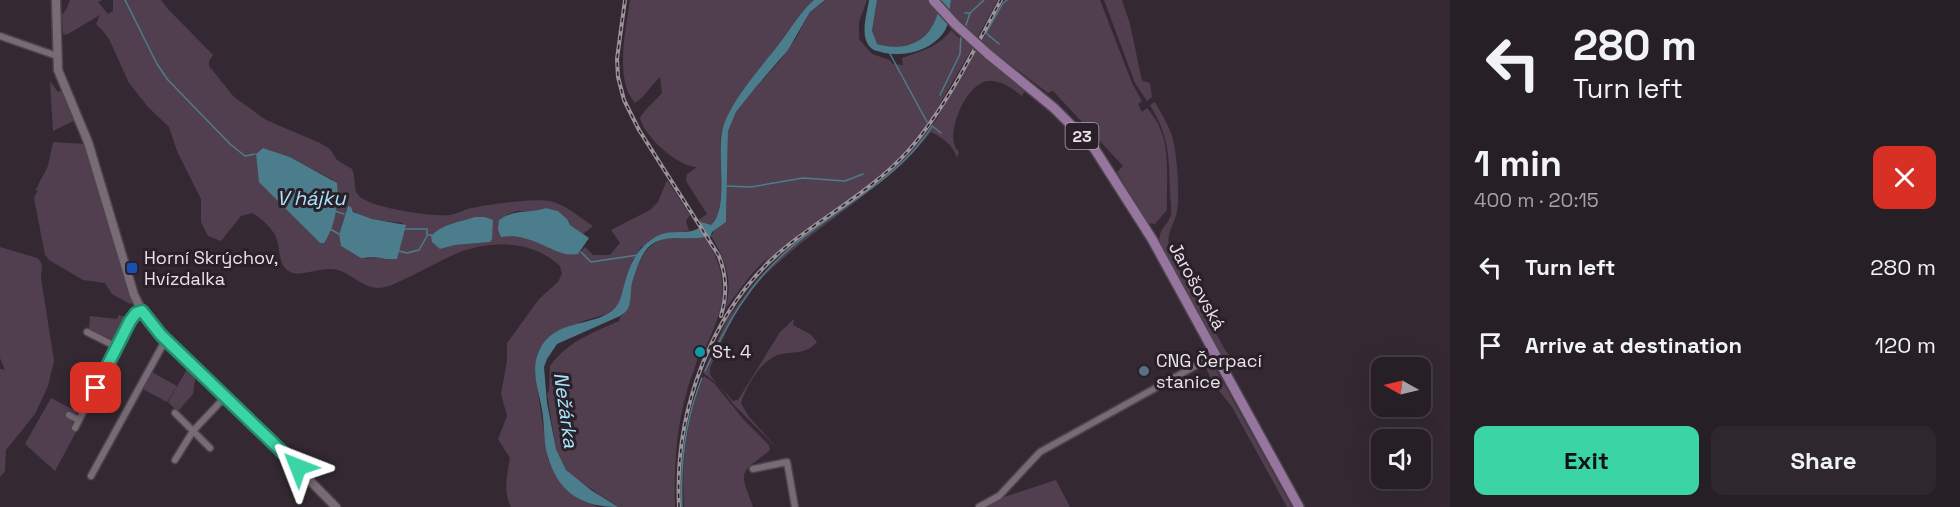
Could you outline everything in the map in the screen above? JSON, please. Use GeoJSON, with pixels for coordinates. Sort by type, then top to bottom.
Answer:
{"type":"FeatureCollection","features":[{"type":"Feature","properties":{"kind":"main road","name":"Jarošovská"},"geometry":{"type":"LineString","coordinates":[[933,0],[956,25],[1054,108],[1094,148],[1152,239],[1299,507]]}},
{"type":"Feature","properties":{"kind":"street"},"geometry":{"type":"LineString","coordinates":[[56,0],[58,70],[88,142],[134,295],[142,311],[166,339],[336,507]]}},
{"type":"Feature","properties":{"kind":"street"},"geometry":{"type":"LineString","coordinates":[[0,36],[57,56]]}},
{"type":"Feature","properties":{"kind":"street"},"geometry":{"type":"LineString","coordinates":[[75,428],[136,313],[142,311]]}},
{"type":"Feature","properties":{"kind":"street"},"geometry":{"type":"LineString","coordinates":[[87,332],[117,347]]}},
{"type":"Feature","properties":{"kind":"street"},"geometry":{"type":"LineString","coordinates":[[91,476],[166,339]]}},
{"type":"Feature","properties":{"kind":"street"},"geometry":{"type":"LineString","coordinates":[[979,507],[999,496],[1040,452],[1215,355]]}},
{"type":"Feature","properties":{"kind":"street"},"geometry":{"type":"LineString","coordinates":[[175,460],[193,431],[226,396]]}},
{"type":"Feature","properties":{"kind":"street"},"geometry":{"type":"LineString","coordinates":[[175,413],[210,448]]}},
{"type":"Feature","properties":{"kind":"street"},"geometry":{"type":"LineString","coordinates":[[69,415],[79,420]]}},
{"type":"Feature","properties":{"kind":"street"},"geometry":{"type":"LineString","coordinates":[[753,469],[787,462],[795,507]]}},
{"type":"Feature","properties":{"kind":"shaded area"},"geometry":{"type":"Polygon","coordinates":[[[70,0],[102,0],[98,2],[108,14],[113,11],[113,0],[161,0],[213,55],[209,66],[234,97],[266,120],[330,149],[337,160],[352,169],[358,195],[364,200],[387,208],[416,213],[452,215],[467,209],[496,204],[532,200],[549,201],[566,208],[593,226],[583,234],[570,225],[558,211],[546,208],[535,211],[517,211],[506,215],[509,236],[529,238],[573,255],[585,247],[593,255],[610,255],[620,243],[611,230],[650,210],[658,202],[667,180],[690,215],[686,221],[689,231],[641,247],[632,262],[621,301],[614,309],[607,314],[583,321],[550,338],[539,351],[535,372],[548,459],[582,500],[599,507],[511,507],[507,495],[506,483],[510,458],[498,439],[507,416],[501,394],[507,361],[507,343],[539,299],[558,282],[562,274],[560,266],[550,258],[528,248],[516,245],[491,245],[460,252],[387,287],[379,288],[368,286],[338,270],[293,273],[284,267],[273,232],[265,222],[252,213],[241,216],[221,241],[208,236],[201,222],[201,199],[177,151],[169,127],[148,107],[129,83],[109,39],[96,24],[100,15],[65,35],[62,15],[70,0]],[[263,148],[256,154],[260,182],[320,243],[328,237],[334,217],[337,199],[333,180],[290,157],[263,148]],[[348,206],[339,235],[341,246],[367,259],[375,257],[386,259],[403,223],[366,218],[348,206]],[[464,221],[441,229],[440,249],[455,245],[490,242],[464,221]]]}},
{"type":"Feature","properties":{"kind":"shaded area"},"geometry":{"type":"Polygon","coordinates":[[[630,0],[814,0],[737,99],[724,125],[720,146],[721,197],[716,218],[711,225],[697,221],[707,214],[686,181],[687,174],[697,167],[681,162],[663,149],[648,133],[640,118],[662,93],[660,77],[635,103],[629,93],[623,68],[623,53],[630,0]]]}},
{"type":"Feature","properties":{"kind":"shaded area"},"geometry":{"type":"Polygon","coordinates":[[[826,0],[867,0],[859,22],[859,39],[872,54],[890,60],[893,64],[903,65],[902,58],[923,51],[941,41],[951,30],[973,47],[933,116],[902,155],[870,184],[799,234],[760,269],[769,256],[750,276],[725,309],[729,290],[727,271],[711,236],[715,229],[726,222],[728,131],[736,112],[779,62],[796,38],[810,12],[826,0]]]}},
{"type":"Feature","properties":{"kind":"shaded area"},"geometry":{"type":"Polygon","coordinates":[[[877,0],[927,0],[939,13],[929,31],[915,42],[898,47],[877,44],[872,31],[877,0]]]}},
{"type":"Feature","properties":{"kind":"shaded area"},"geometry":{"type":"Polygon","coordinates":[[[951,0],[998,0],[977,38],[949,11],[951,0]]]}},
{"type":"Feature","properties":{"kind":"shaded area"},"geometry":{"type":"Polygon","coordinates":[[[1005,0],[1100,0],[1132,83],[1142,101],[1138,104],[1142,112],[1147,108],[1154,118],[1165,144],[1167,210],[1155,224],[1147,223],[1117,172],[1123,166],[1053,91],[1048,93],[981,42],[1005,0]]]}},
{"type":"Feature","properties":{"kind":"shaded area"},"geometry":{"type":"Polygon","coordinates":[[[1104,0],[1122,0],[1130,24],[1142,81],[1150,83],[1152,97],[1147,101],[1135,83],[1104,0]]]}},
{"type":"Feature","properties":{"kind":"shaded area"},"geometry":{"type":"Polygon","coordinates":[[[976,50],[1025,90],[1022,96],[1008,86],[992,81],[984,82],[976,87],[963,104],[955,126],[953,136],[954,144],[959,152],[957,158],[947,142],[931,132],[881,182],[862,197],[805,240],[759,281],[733,318],[710,368],[710,375],[717,383],[703,373],[727,319],[756,280],[790,246],[868,192],[905,157],[936,120],[976,50]]]}},
{"type":"Feature","properties":{"kind":"shaded area"},"geometry":{"type":"Polygon","coordinates":[[[50,81],[58,92],[63,90],[77,119],[53,131],[50,81]]]}},
{"type":"Feature","properties":{"kind":"shaded area"},"geometry":{"type":"Polygon","coordinates":[[[1155,102],[1172,136],[1177,162],[1178,204],[1170,232],[1169,247],[1233,361],[1226,362],[1160,244],[1160,235],[1171,215],[1171,209],[1167,146],[1150,105],[1155,102]]]}},
{"type":"Feature","properties":{"kind":"shaded area"},"geometry":{"type":"Polygon","coordinates":[[[53,142],[85,144],[96,175],[92,176],[97,184],[133,302],[130,304],[112,294],[105,283],[83,280],[49,260],[45,255],[34,198],[38,190],[35,191],[48,166],[53,142]]]}},
{"type":"Feature","properties":{"kind":"shaded area"},"geometry":{"type":"Polygon","coordinates":[[[705,237],[719,268],[722,296],[716,324],[702,355],[698,356],[683,405],[676,448],[675,507],[618,507],[566,470],[556,449],[547,394],[550,366],[572,344],[619,321],[629,303],[632,283],[640,261],[653,244],[667,238],[705,237]]]}},
{"type":"Feature","properties":{"kind":"shaded area"},"geometry":{"type":"Polygon","coordinates":[[[0,247],[37,258],[41,263],[41,278],[54,361],[48,386],[35,414],[6,450],[5,471],[0,477],[0,369],[5,370],[0,358],[0,247]]]}},
{"type":"Feature","properties":{"kind":"shaded area"},"geometry":{"type":"Polygon","coordinates":[[[119,315],[128,318],[116,341],[89,329],[90,316],[117,319],[119,315]]]}},
{"type":"Feature","properties":{"kind":"shaded area"},"geometry":{"type":"Polygon","coordinates":[[[794,319],[793,325],[810,334],[817,342],[808,349],[771,358],[750,382],[741,403],[749,417],[778,449],[734,405],[720,386],[733,401],[738,400],[780,332],[794,319]]]}},
{"type":"Feature","properties":{"kind":"shaded area"},"geometry":{"type":"Polygon","coordinates":[[[1210,363],[1214,366],[1292,507],[1287,507],[1232,407],[1213,383],[1205,366],[1210,363]]]}},
{"type":"Feature","properties":{"kind":"shaded area"},"geometry":{"type":"Polygon","coordinates":[[[189,366],[196,372],[193,394],[179,410],[176,410],[168,402],[189,366]]]}},
{"type":"Feature","properties":{"kind":"shaded area"},"geometry":{"type":"Polygon","coordinates":[[[150,371],[177,386],[167,402],[141,388],[150,371]]]}},
{"type":"Feature","properties":{"kind":"shaded area"},"geometry":{"type":"Polygon","coordinates":[[[704,376],[714,383],[744,420],[769,445],[770,450],[750,465],[744,475],[753,507],[684,507],[683,473],[686,440],[693,408],[704,376]]]}},
{"type":"Feature","properties":{"kind":"shaded area"},"geometry":{"type":"Polygon","coordinates":[[[51,398],[78,412],[76,414],[70,412],[67,417],[73,422],[71,429],[76,432],[55,471],[25,444],[51,398]]]}},
{"type":"Feature","properties":{"kind":"shaded area"},"geometry":{"type":"Polygon","coordinates":[[[1056,480],[1070,507],[986,507],[1001,498],[1056,480]]]}},
{"type":"Feature","properties":{"kind":"water"},"geometry":{"type":"Polygon","coordinates":[[[814,0],[825,0],[810,12],[788,50],[736,112],[728,131],[726,222],[712,232],[709,241],[705,237],[673,238],[660,240],[650,246],[638,266],[632,283],[630,304],[626,311],[620,316],[557,344],[547,359],[544,367],[547,403],[556,449],[566,470],[591,490],[618,507],[584,501],[566,490],[554,472],[547,454],[535,373],[539,351],[554,333],[563,328],[604,316],[613,310],[619,302],[633,260],[651,240],[664,233],[693,231],[699,228],[697,221],[711,225],[720,208],[721,142],[725,121],[748,84],[814,0]]]}},
{"type":"Feature","properties":{"kind":"water"},"geometry":{"type":"Polygon","coordinates":[[[869,0],[877,0],[872,31],[877,44],[901,46],[912,44],[928,32],[938,13],[940,0],[951,0],[947,25],[938,39],[916,51],[889,54],[876,51],[866,41],[865,24],[869,0]]]}},
{"type":"Feature","properties":{"kind":"water","name":"V hájku"},"geometry":{"type":"Polygon","coordinates":[[[263,148],[290,157],[337,183],[335,214],[331,230],[324,243],[320,243],[259,182],[256,154],[263,148]]]}},
{"type":"Feature","properties":{"kind":"water"},"geometry":{"type":"Polygon","coordinates":[[[348,206],[353,212],[372,219],[406,225],[397,259],[361,258],[341,246],[339,235],[348,206]]]}},
{"type":"Feature","properties":{"kind":"water"},"geometry":{"type":"Polygon","coordinates":[[[546,208],[558,211],[570,225],[589,238],[578,254],[561,253],[523,238],[501,237],[498,230],[499,220],[505,216],[546,208]]]}},
{"type":"Feature","properties":{"kind":"water"},"geometry":{"type":"Polygon","coordinates":[[[475,217],[493,220],[490,242],[455,245],[440,249],[432,242],[431,236],[440,229],[475,217]]]}},
{"type":"Feature","properties":{"kind":"waterway"},"geometry":{"type":"LineString","coordinates":[[125,0],[157,64],[168,80],[230,144],[245,156],[255,154]]}},
{"type":"Feature","properties":{"kind":"waterway"},"geometry":{"type":"LineString","coordinates":[[965,13],[970,13],[984,0]]}},
{"type":"Feature","properties":{"kind":"waterway"},"geometry":{"type":"LineString","coordinates":[[999,44],[986,33],[1007,0]]}},
{"type":"Feature","properties":{"kind":"waterway"},"geometry":{"type":"LineString","coordinates":[[965,28],[970,13]]}},
{"type":"Feature","properties":{"kind":"waterway"},"geometry":{"type":"LineString","coordinates":[[940,95],[960,54],[961,35]]}},
{"type":"Feature","properties":{"kind":"waterway"},"geometry":{"type":"LineString","coordinates":[[889,52],[927,122]]}},
{"type":"Feature","properties":{"kind":"waterway"},"geometry":{"type":"LineString","coordinates":[[932,126],[941,133]]}},
{"type":"Feature","properties":{"kind":"waterway"},"geometry":{"type":"LineString","coordinates":[[705,371],[721,337],[740,306],[773,264],[819,225],[886,177],[916,148],[932,126]]}},
{"type":"Feature","properties":{"kind":"waterway"},"geometry":{"type":"LineString","coordinates":[[725,186],[751,187],[803,178],[845,181],[863,174]]}},
{"type":"Feature","properties":{"kind":"waterway"},"geometry":{"type":"LineString","coordinates":[[335,211],[344,214]]}},
{"type":"Feature","properties":{"kind":"waterway"},"geometry":{"type":"LineString","coordinates":[[330,229],[339,234]]}},
{"type":"Feature","properties":{"kind":"waterway"},"geometry":{"type":"LineString","coordinates":[[404,229],[427,229],[427,235],[432,235]]}},
{"type":"Feature","properties":{"kind":"waterway"},"geometry":{"type":"LineString","coordinates":[[399,251],[407,253],[419,250],[427,236]]}},
{"type":"Feature","properties":{"kind":"waterway"},"geometry":{"type":"LineString","coordinates":[[581,252],[591,262],[638,255]]}},
{"type":"Feature","properties":{"kind":"waterway"},"geometry":{"type":"LineString","coordinates":[[682,507],[685,441],[691,410],[702,378]]}},
{"type":"Feature","properties":{"kind":"railway"},"geometry":{"type":"LineString","coordinates":[[625,0],[617,59],[618,77],[624,100],[639,130],[719,256],[724,271],[725,286],[721,316]]}},
{"type":"Feature","properties":{"kind":"railway"},"geometry":{"type":"LineString","coordinates":[[679,507],[679,471],[683,434],[691,399],[702,364],[737,300],[760,272],[786,247],[865,190],[908,151],[947,97],[1001,0]]}},
{"type":"Feature","properties":{"kind":"place","name":"Horní Skrýchov, Hvízdalka"},"geometry":{"type":"Point","coordinates":[132,268]}},
{"type":"Feature","properties":{"kind":"place","name":"St. 4"},"geometry":{"type":"Point","coordinates":[700,352]}},
{"type":"Feature","properties":{"kind":"place","name":"CNG Čerpací stanice"},"geometry":{"type":"Point","coordinates":[1144,371]}},
{"type":"Feature","properties":{"kind":"route"},"geometry":{"type":"LineString","coordinates":[[96,388],[130,321],[136,313],[142,311],[161,335],[298,467]]}},
{"type":"Feature","properties":{"kind":"water label","name":"Nežárka"},"geometry":{"type":"Point","coordinates":[566,410]}}]}
